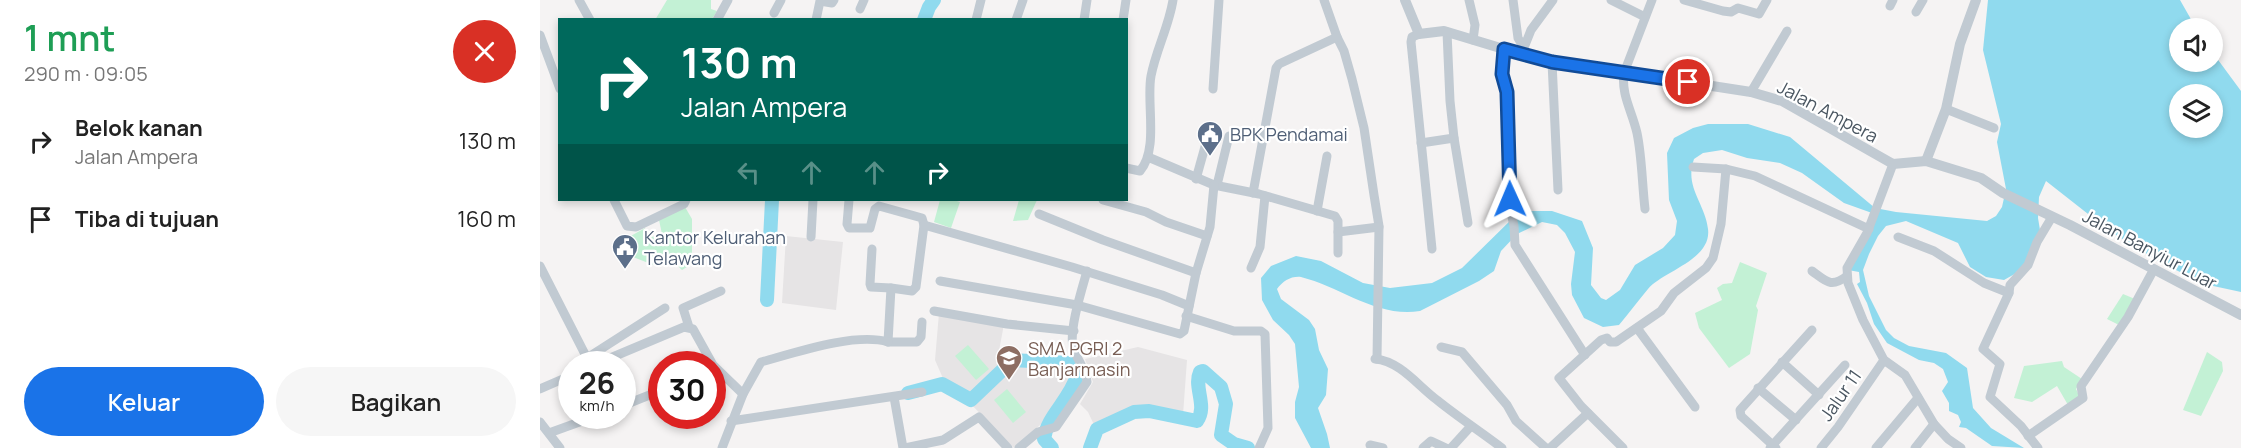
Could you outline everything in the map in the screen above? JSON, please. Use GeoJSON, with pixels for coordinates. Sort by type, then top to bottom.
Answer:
{"type":"FeatureCollection","features":[{"type":"Feature","properties":{"kind":"street"},"geometry":{"type":"LineString","coordinates":[[579,0],[589,18]]}},
{"type":"Feature","properties":{"kind":"street"},"geometry":{"type":"LineString","coordinates":[[718,18],[728,0]]}},
{"type":"Feature","properties":{"kind":"street"},"geometry":{"type":"LineString","coordinates":[[774,13],[781,0]]}},
{"type":"Feature","properties":{"kind":"street"},"geometry":{"type":"LineString","coordinates":[[976,18],[981,0]]}},
{"type":"Feature","properties":{"kind":"street"},"geometry":{"type":"LineString","coordinates":[[1017,18],[1023,0]]}},
{"type":"Feature","properties":{"kind":"street"},"geometry":{"type":"LineString","coordinates":[[1084,18],[1087,0]]}},
{"type":"Feature","properties":{"kind":"street"},"geometry":{"type":"LineString","coordinates":[[1123,18],[1126,0]]}},
{"type":"Feature","properties":{"kind":"street"},"geometry":{"type":"LineString","coordinates":[[1128,168],[1140,171],[1148,157],[1151,77],[1173,0]]}},
{"type":"Feature","properties":{"kind":"street"},"geometry":{"type":"LineString","coordinates":[[1213,89],[1219,0]]}},
{"type":"Feature","properties":{"kind":"street"},"geometry":{"type":"LineString","coordinates":[[1324,0],[1344,51],[1364,128],[1379,227],[1376,359],[1388,362],[1405,374],[1502,448]]}},
{"type":"Feature","properties":{"kind":"street"},"geometry":{"type":"LineString","coordinates":[[1405,0],[1419,34],[1412,37],[1411,42],[1432,249]]}},
{"type":"Feature","properties":{"kind":"street"},"geometry":{"type":"LineString","coordinates":[[1469,0],[1474,20],[1473,40]]}},
{"type":"Feature","properties":{"kind":"street"},"geometry":{"type":"LineString","coordinates":[[1513,0],[1522,51]]}},
{"type":"Feature","properties":{"kind":"street"},"geometry":{"type":"LineString","coordinates":[[1522,51],[1531,30],[1553,0]]}},
{"type":"Feature","properties":{"kind":"street"},"geometry":{"type":"LineString","coordinates":[[1611,0],[1645,17]]}},
{"type":"Feature","properties":{"kind":"street"},"geometry":{"type":"LineString","coordinates":[[1645,208],[1637,133],[1623,94],[1624,73],[1652,0]]}},
{"type":"Feature","properties":{"kind":"street"},"geometry":{"type":"LineString","coordinates":[[1684,0],[1723,11],[1731,12],[1738,8],[1759,14],[1767,0]]}},
{"type":"Feature","properties":{"kind":"street"},"geometry":{"type":"LineString","coordinates":[[1916,12],[1923,0]]}},
{"type":"Feature","properties":{"kind":"street"},"geometry":{"type":"LineString","coordinates":[[1961,448],[1948,439],[1934,424],[1905,375],[1884,360],[1863,320],[1847,276],[1847,268],[1870,226],[1893,164],[1926,160],[1946,109],[1960,45],[1976,0]]}},
{"type":"Feature","properties":{"kind":"street"},"geometry":{"type":"LineString","coordinates":[[816,18],[820,1],[833,1]]}},
{"type":"Feature","properties":{"kind":"street"},"geometry":{"type":"LineString","coordinates":[[1751,92],[1787,31]]}},
{"type":"Feature","properties":{"kind":"street"},"geometry":{"type":"LineString","coordinates":[[1447,32],[1454,138],[1468,223]]}},
{"type":"Feature","properties":{"kind":"street","name":"Jalan Ampera"},"geometry":{"type":"LineString","coordinates":[[1419,34],[1447,32],[1504,49],[1522,51],[1552,62],[1751,92],[1782,101],[1893,164]]}},
{"type":"Feature","properties":{"kind":"street"},"geometry":{"type":"LineString","coordinates":[[540,35],[558,84]]}},
{"type":"Feature","properties":{"kind":"street"},"geometry":{"type":"LineString","coordinates":[[1253,193],[1276,68],[1279,64],[1337,37]]}},
{"type":"Feature","properties":{"kind":"street"},"geometry":{"type":"LineString","coordinates":[[1504,49],[1502,74],[1507,92],[1510,208],[1515,245],[1585,355]]}},
{"type":"Feature","properties":{"kind":"street"},"geometry":{"type":"LineString","coordinates":[[1552,62],[1554,146],[1558,190]]}},
{"type":"Feature","properties":{"kind":"street"},"geometry":{"type":"LineString","coordinates":[[1946,109],[1994,128]]}},
{"type":"Feature","properties":{"kind":"street"},"geometry":{"type":"LineString","coordinates":[[1196,179],[1208,136]]}},
{"type":"Feature","properties":{"kind":"street"},"geometry":{"type":"LineString","coordinates":[[940,281],[1077,305],[1180,334],[1184,331],[1196,273],[1207,236],[1215,185],[1229,136]]}},
{"type":"Feature","properties":{"kind":"street"},"geometry":{"type":"LineString","coordinates":[[1421,142],[1454,138]]}},
{"type":"Feature","properties":{"kind":"street"},"geometry":{"type":"LineString","coordinates":[[1317,211],[1327,156]]}},
{"type":"Feature","properties":{"kind":"street"},"geometry":{"type":"LineString","coordinates":[[1148,157],[1196,179],[1265,196],[1338,218],[1338,253]]}},
{"type":"Feature","properties":{"kind":"street","name":"Jalan Banyiur Luar"},"geometry":{"type":"LineString","coordinates":[[1926,160],[1982,178],[2003,194],[2241,315]]}},
{"type":"Feature","properties":{"kind":"street"},"geometry":{"type":"LineString","coordinates":[[1693,166],[1755,176],[1870,226]]}},
{"type":"Feature","properties":{"kind":"street"},"geometry":{"type":"LineString","coordinates":[[1623,448],[1588,413],[1559,379],[1604,338],[1612,343],[1616,342],[1661,312],[1674,293],[1706,268],[1713,258],[1721,224],[1726,170]]}},
{"type":"Feature","properties":{"kind":"street"},"geometry":{"type":"LineString","coordinates":[[1251,268],[1260,247],[1265,196]]}},
{"type":"Feature","properties":{"kind":"street"},"geometry":{"type":"LineString","coordinates":[[614,201],[627,226],[631,227],[636,227],[685,202]]}},
{"type":"Feature","properties":{"kind":"street"},"geometry":{"type":"LineString","coordinates":[[811,237],[813,201]]}},
{"type":"Feature","properties":{"kind":"street"},"geometry":{"type":"LineString","coordinates":[[849,201],[847,224],[849,228],[870,228],[875,209],[879,206],[922,218],[924,225],[916,288],[912,291],[871,286],[872,249]]}},
{"type":"Feature","properties":{"kind":"street"},"geometry":{"type":"LineString","coordinates":[[1106,201],[1146,212],[1174,225],[1207,236]]}},
{"type":"Feature","properties":{"kind":"street"},"geometry":{"type":"LineString","coordinates":[[1039,213],[1103,240],[1196,273]]}},
{"type":"Feature","properties":{"kind":"street"},"geometry":{"type":"LineString","coordinates":[[2034,446],[2021,426],[1991,399],[2000,364],[1983,350],[2010,285],[2028,265],[2048,215]]}},
{"type":"Feature","properties":{"kind":"street"},"geometry":{"type":"LineString","coordinates":[[924,225],[1087,271],[1234,331],[1261,331],[1265,334],[1268,428],[1259,447]]}},
{"type":"Feature","properties":{"kind":"street"},"geometry":{"type":"LineString","coordinates":[[1338,232],[1379,227]]}},
{"type":"Feature","properties":{"kind":"street"},"geometry":{"type":"LineString","coordinates":[[1898,237],[1934,251],[1984,283],[2008,293]]}},
{"type":"Feature","properties":{"kind":"street"},"geometry":{"type":"LineString","coordinates":[[540,266],[584,351]]}},
{"type":"Feature","properties":{"kind":"street"},"geometry":{"type":"LineString","coordinates":[[2028,436],[2083,398],[2081,386],[2128,317],[2154,269]]}},
{"type":"Feature","properties":{"kind":"street"},"geometry":{"type":"LineString","coordinates":[[1019,448],[1038,432],[1053,428],[1087,382],[1087,375],[1072,344],[1077,305],[1087,271]]}},
{"type":"Feature","properties":{"kind":"street"},"geometry":{"type":"LineString","coordinates":[[1812,271],[1832,284],[1847,276]]}},
{"type":"Feature","properties":{"kind":"street"},"geometry":{"type":"LineString","coordinates":[[888,342],[891,288]]}},
{"type":"Feature","properties":{"kind":"street"},"geometry":{"type":"LineString","coordinates":[[721,291],[683,308],[689,327],[693,329],[713,365],[743,394]]}},
{"type":"Feature","properties":{"kind":"street"},"geometry":{"type":"LineString","coordinates":[[603,351],[665,308]]}},
{"type":"Feature","properties":{"kind":"street"},"geometry":{"type":"LineString","coordinates":[[934,311],[1007,324],[1074,331]]}},
{"type":"Feature","properties":{"kind":"street"},"geometry":{"type":"LineString","coordinates":[[723,448],[731,421],[760,362],[849,341],[880,339],[888,342],[917,342],[921,337],[922,322]]}},
{"type":"Feature","properties":{"kind":"street"},"geometry":{"type":"LineString","coordinates":[[627,351],[684,327],[689,327]]}},
{"type":"Feature","properties":{"kind":"street"},"geometry":{"type":"LineString","coordinates":[[1637,328],[1695,407]]}},
{"type":"Feature","properties":{"kind":"street"},"geometry":{"type":"LineString","coordinates":[[1812,330],[1740,408],[1740,413],[1773,447],[1845,365]]}},
{"type":"Feature","properties":{"kind":"street"},"geometry":{"type":"LineString","coordinates":[[1441,347],[1462,352],[1507,405],[1516,421],[1548,448],[1588,413]]}},
{"type":"Feature","properties":{"kind":"street","name":"Jalur 11"},"geometry":{"type":"LineString","coordinates":[[1821,448],[1884,360]]}},
{"type":"Feature","properties":{"kind":"street"},"geometry":{"type":"LineString","coordinates":[[1782,362],[1819,394]]}},
{"type":"Feature","properties":{"kind":"street"},"geometry":{"type":"LineString","coordinates":[[540,389],[558,381]]}},
{"type":"Feature","properties":{"kind":"street"},"geometry":{"type":"LineString","coordinates":[[1758,388],[1796,420]]}},
{"type":"Feature","properties":{"kind":"street"},"geometry":{"type":"LineString","coordinates":[[731,421],[922,392]]}},
{"type":"Feature","properties":{"kind":"street"},"geometry":{"type":"LineString","coordinates":[[894,397],[904,448],[943,440],[979,417],[1008,448]]}},
{"type":"Feature","properties":{"kind":"street"},"geometry":{"type":"LineString","coordinates":[[1876,448],[1918,398]]}},
{"type":"Feature","properties":{"kind":"street"},"geometry":{"type":"LineString","coordinates":[[540,422],[546,435],[560,448]]}},
{"type":"Feature","properties":{"kind":"street"},"geometry":{"type":"LineString","coordinates":[[1916,448],[1934,424]]}},
{"type":"Feature","properties":{"kind":"street"},"geometry":{"type":"LineString","coordinates":[[1450,448],[1471,426]]}},
{"type":"Feature","properties":{"kind":"street"},"geometry":{"type":"LineString","coordinates":[[546,435],[562,429]]}},
{"type":"Feature","properties":{"kind":"street"},"geometry":{"type":"LineString","coordinates":[[1424,448],[1431,441],[1446,448]]}},
{"type":"Feature","properties":{"kind":"street"},"geometry":{"type":"LineString","coordinates":[[1370,445],[1383,448]]}},
{"type":"Feature","properties":{"kind":"shaded area"},"geometry":{"type":"Polygon","coordinates":[[[786,236],[843,242],[836,310],[782,303],[786,236]]]}},
{"type":"Feature","properties":{"kind":"shaded area","name":"SMA PGRI 2 Banjarmasin"},"geometry":{"type":"Polygon","coordinates":[[[939,313],[1004,324],[999,351],[1009,361],[1066,367],[1073,380],[1056,411],[1014,448],[961,394],[945,383],[935,360],[939,313]]]}},
{"type":"Feature","properties":{"kind":"shaded area"},"geometry":{"type":"Polygon","coordinates":[[[1138,347],[1187,360],[1183,415],[1134,409],[1096,429],[1088,412],[1080,404],[1093,382],[1085,359],[1138,347]]]}},
{"type":"Feature","properties":{"kind":"green space"},"geometry":{"type":"Polygon","coordinates":[[[667,0],[711,0],[711,9],[717,11],[713,18],[656,18],[667,0]]]}},
{"type":"Feature","properties":{"kind":"green space"},"geometry":{"type":"Polygon","coordinates":[[[940,201],[960,202],[951,228],[934,222],[940,201]]]}},
{"type":"Feature","properties":{"kind":"green space"},"geometry":{"type":"Polygon","coordinates":[[[1019,201],[1037,201],[1028,220],[1013,221],[1019,201]]]}},
{"type":"Feature","properties":{"kind":"green space"},"geometry":{"type":"Polygon","coordinates":[[[685,207],[692,219],[692,264],[682,270],[670,258],[656,266],[633,257],[629,237],[645,228],[648,238],[662,234],[659,220],[685,207]]]}},
{"type":"Feature","properties":{"kind":"green space"},"geometry":{"type":"Polygon","coordinates":[[[1740,262],[1767,273],[1756,306],[1758,310],[1750,354],[1729,368],[1699,328],[1695,313],[1722,300],[1717,288],[1723,284],[1732,283],[1740,262]]]}},
{"type":"Feature","properties":{"kind":"green space"},"geometry":{"type":"Polygon","coordinates":[[[2123,294],[2135,299],[2119,325],[2107,319],[2123,294]]]}},
{"type":"Feature","properties":{"kind":"green space"},"geometry":{"type":"Polygon","coordinates":[[[968,345],[989,369],[976,380],[955,356],[968,345]]]}},
{"type":"Feature","properties":{"kind":"green space"},"geometry":{"type":"Polygon","coordinates":[[[2207,352],[2222,362],[2223,371],[2201,416],[2183,410],[2207,352]]]}},
{"type":"Feature","properties":{"kind":"green space"},"geometry":{"type":"Polygon","coordinates":[[[2062,361],[2064,367],[2082,379],[2076,389],[2080,397],[2068,405],[2057,386],[2032,402],[2014,398],[2024,366],[2062,361]]]}},
{"type":"Feature","properties":{"kind":"green space"},"geometry":{"type":"Polygon","coordinates":[[[1007,389],[1026,412],[1013,423],[994,400],[1007,389]]]}},
{"type":"Feature","properties":{"kind":"water"},"geometry":{"type":"Polygon","coordinates":[[[1988,0],[2180,0],[2190,18],[2169,18],[2169,72],[2223,72],[2223,67],[2241,91],[2241,292],[2204,284],[2160,262],[2111,232],[2046,181],[2039,197],[2040,230],[2020,271],[2004,280],[1986,277],[1970,267],[1958,243],[1906,221],[1886,226],[1878,236],[1863,270],[1869,296],[1886,330],[1894,338],[1909,346],[1946,353],[1967,368],[1973,408],[1991,428],[2024,448],[1992,446],[1966,428],[1959,427],[1961,422],[1958,415],[1949,411],[1949,403],[1942,391],[1948,382],[1943,369],[1934,363],[1919,360],[1887,343],[1874,324],[1857,284],[1860,282],[1859,272],[1848,270],[1872,213],[1844,203],[1802,173],[1780,163],[1747,158],[1722,150],[1703,153],[1694,159],[1693,187],[1708,229],[1707,240],[1702,249],[1695,257],[1648,289],[1619,325],[1603,327],[1584,318],[1572,295],[1575,252],[1565,233],[1557,225],[1542,222],[1517,234],[1501,251],[1494,271],[1420,311],[1404,312],[1374,306],[1301,277],[1285,281],[1277,289],[1281,299],[1309,320],[1315,329],[1319,350],[1328,369],[1326,395],[1318,408],[1330,448],[1311,448],[1295,418],[1295,402],[1299,387],[1295,344],[1273,320],[1262,300],[1261,278],[1271,266],[1296,256],[1321,261],[1363,283],[1390,288],[1432,283],[1462,268],[1516,215],[1530,211],[1552,211],[1582,221],[1593,248],[1591,285],[1601,298],[1606,300],[1620,290],[1635,265],[1663,248],[1675,235],[1677,221],[1669,200],[1667,153],[1674,138],[1693,128],[1708,124],[1748,124],[1790,137],[1875,208],[1987,221],[1996,216],[2002,207],[2006,189],[1997,142],[2001,124],[1983,50],[1988,0]]]}},
{"type":"Feature","properties":{"kind":"waterway"},"geometry":{"type":"LineString","coordinates":[[925,18],[934,0]]}},
{"type":"Feature","properties":{"kind":"waterway"},"geometry":{"type":"LineString","coordinates":[[767,300],[772,201]]}},
{"type":"Feature","properties":{"kind":"waterway"},"geometry":{"type":"LineString","coordinates":[[908,393],[942,384],[971,400],[1013,360],[1070,363],[1077,376],[1069,393],[1049,423],[1044,439],[1052,448]]}},
{"type":"Feature","properties":{"kind":"waterway"},"geometry":{"type":"LineString","coordinates":[[1090,448],[1097,429],[1134,412],[1149,411],[1197,421],[1201,409],[1198,378],[1200,372],[1203,371],[1221,387],[1226,404],[1221,435],[1234,444],[1248,448]]}},
{"type":"Feature","properties":{"kind":"place","name":"BPK Pendamai"},"geometry":{"type":"Point","coordinates":[1210,157]}},
{"type":"Feature","properties":{"kind":"place","name":"Kantor Kelurahan Telawang"},"geometry":{"type":"Point","coordinates":[625,270]}},
{"type":"Feature","properties":{"kind":"place","name":"SMA PGRI 2 Banjarmasin"},"geometry":{"type":"Point","coordinates":[1009,381]}},
{"type":"Feature","properties":{"kind":"route"},"geometry":{"type":"LineString","coordinates":[[1510,199],[1507,92],[1502,74],[1504,49],[1552,62],[1688,82]]}}]}
